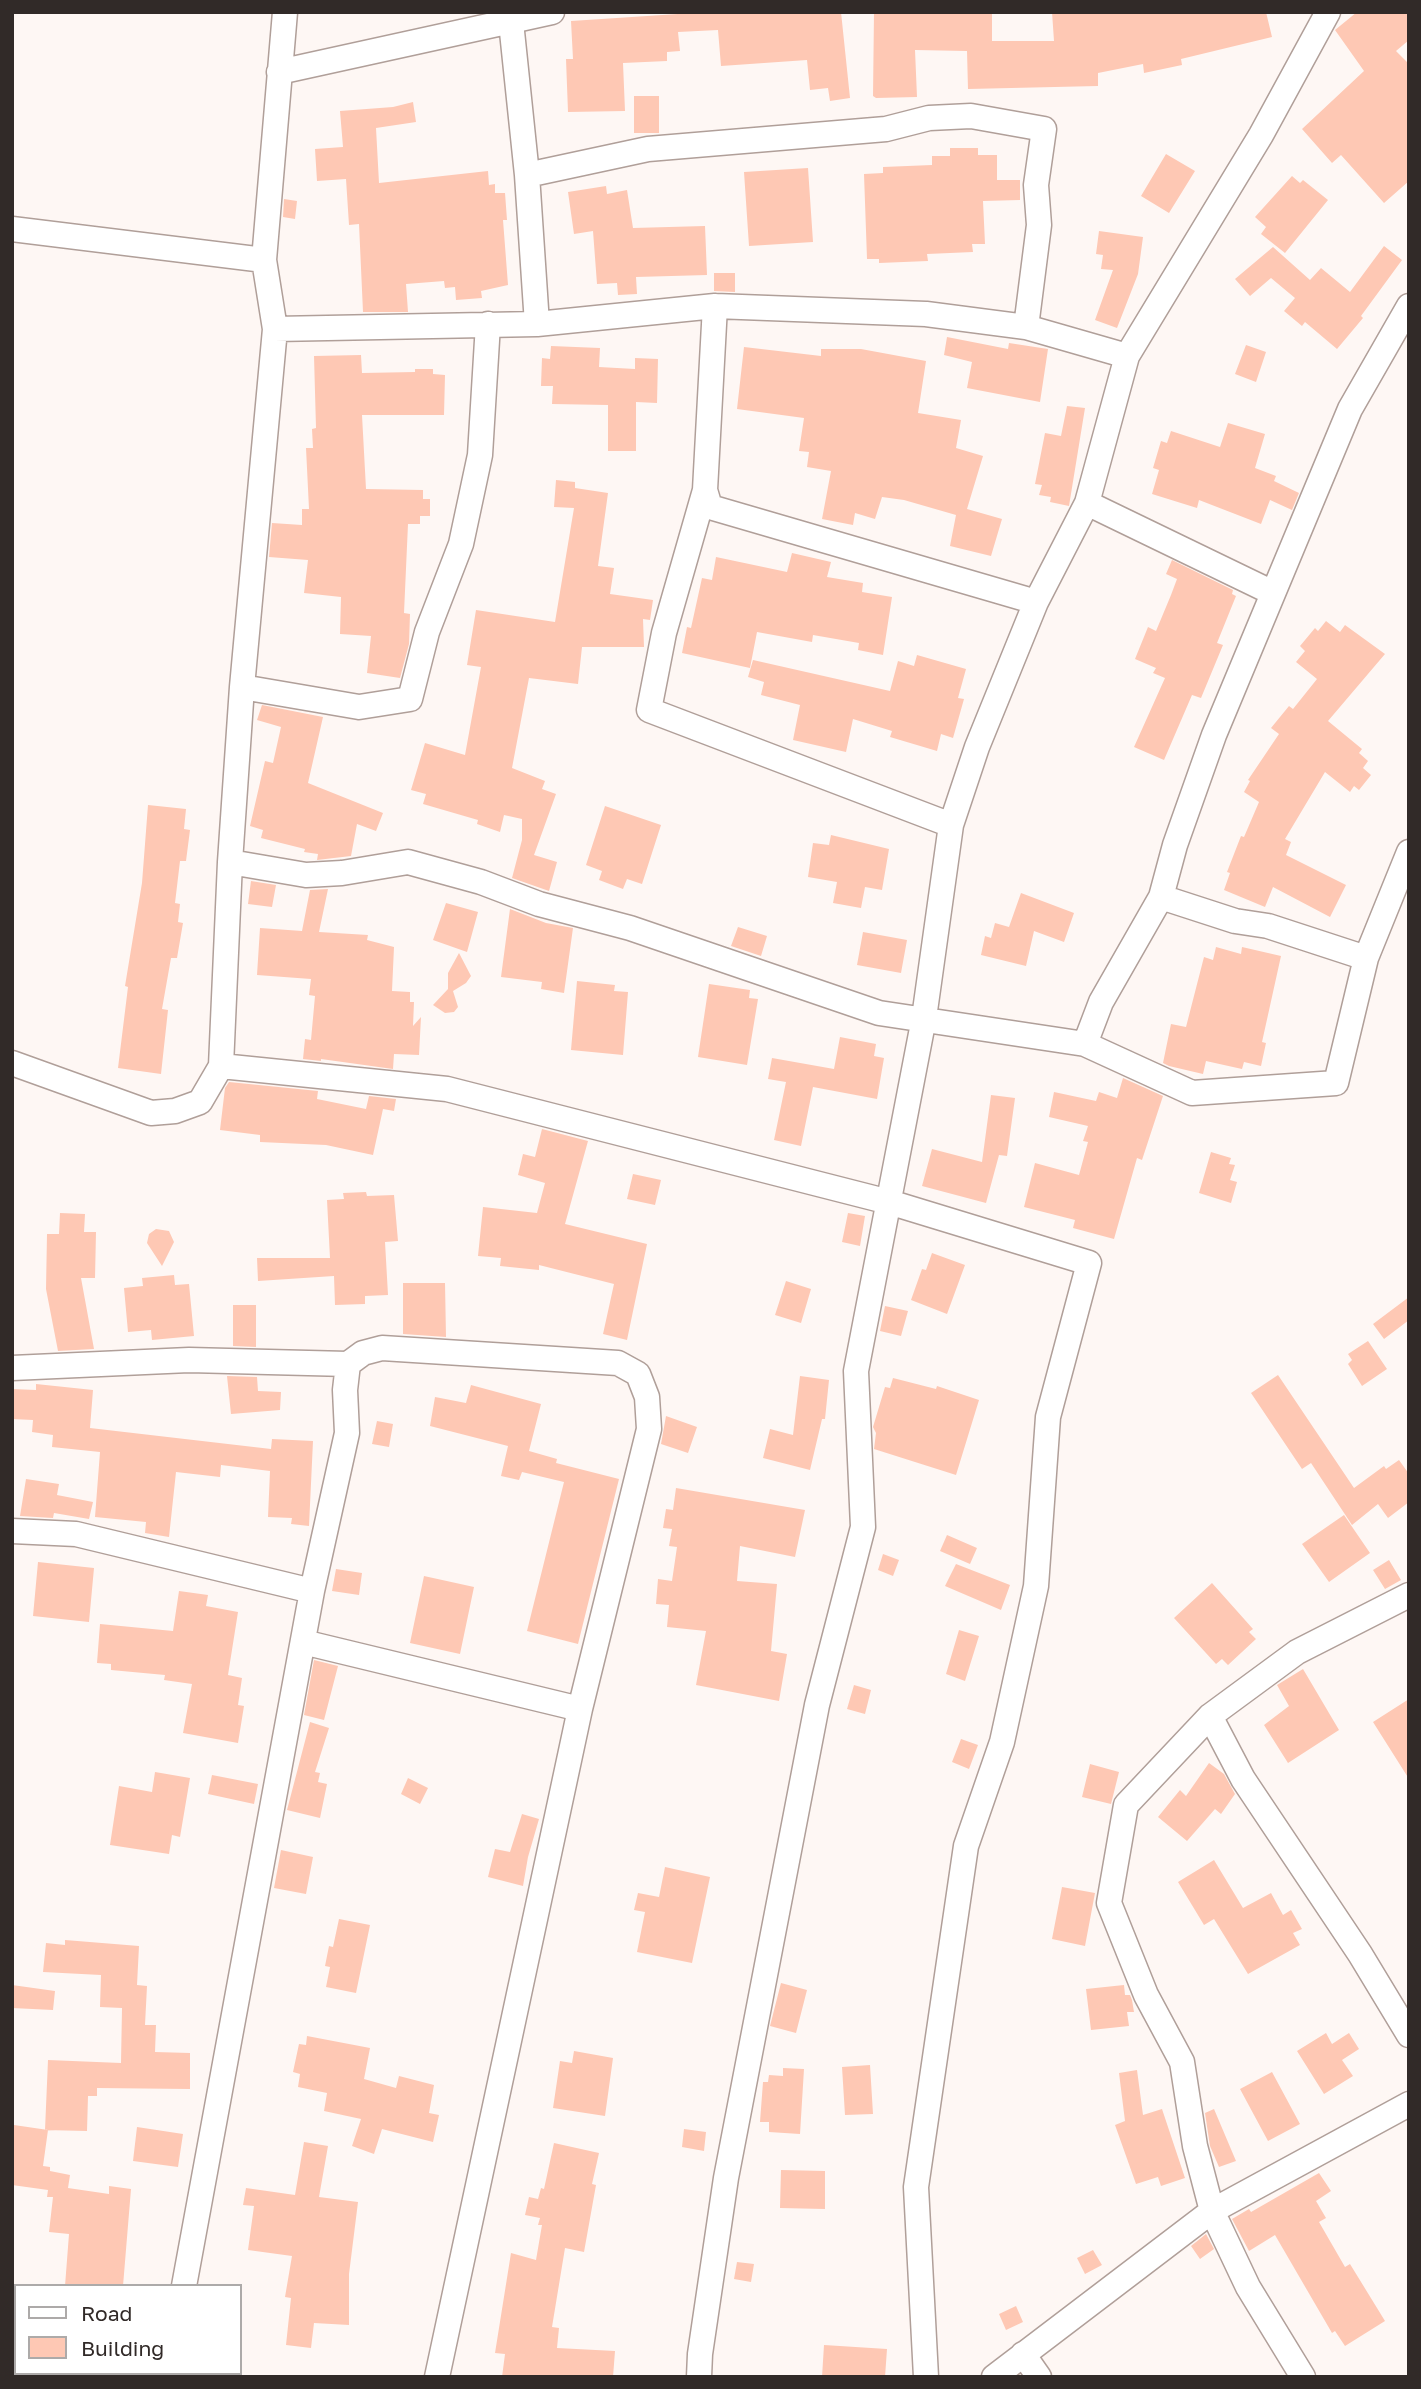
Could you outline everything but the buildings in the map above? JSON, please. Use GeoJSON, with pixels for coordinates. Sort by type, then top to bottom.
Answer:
{"type":"FeatureCollection","features":[{"type":"Feature","properties":{"kind":"street"},"geometry":{"type":"LineString","coordinates":[[12,1063],[151,1113],[175,1111],[200,1102],[221,1066],[230,862],[242,687],[275,329],[264,260],[285,12]]}},
{"type":"Feature","properties":{"kind":"street"},"geometry":{"type":"LineString","coordinates":[[279,72],[552,12]]}},
{"type":"Feature","properties":{"kind":"street"},"geometry":{"type":"LineString","coordinates":[[699,2377],[700,2354],[726,2178],[814,1718],[863,1527],[856,1371],[924,1018],[951,825],[977,747],[1036,602],[1087,503],[1126,356],[1261,135],[1328,12]]}},
{"type":"Feature","properties":{"kind":"street"},"geometry":{"type":"LineString","coordinates":[[511,22],[527,176],[537,324]]}},
{"type":"Feature","properties":{"kind":"street"},"geometry":{"type":"LineString","coordinates":[[527,176],[648,149],[886,129],[929,118],[971,116],[1044,128],[1036,185],[1039,225],[1026,327]]}},
{"type":"Feature","properties":{"kind":"street"},"geometry":{"type":"LineString","coordinates":[[12,229],[264,260]]}},
{"type":"Feature","properties":{"kind":"street"},"geometry":{"type":"LineString","coordinates":[[275,329],[537,324],[715,306],[926,314],[1026,327],[1126,356]]}},
{"type":"Feature","properties":{"kind":"street"},"geometry":{"type":"LineString","coordinates":[[715,306],[705,490],[664,633],[649,710],[951,825]]}},
{"type":"Feature","properties":{"kind":"street"},"geometry":{"type":"LineString","coordinates":[[1085,1044],[1101,1002],[1161,897],[1175,845],[1214,735],[1349,409],[1409,306]]}},
{"type":"Feature","properties":{"kind":"street"},"geometry":{"type":"LineString","coordinates":[[242,687],[359,707],[410,699],[426,632],[461,544],[480,455],[488,324]]}},
{"type":"Feature","properties":{"kind":"street"},"geometry":{"type":"LineString","coordinates":[[705,490],[710,507],[1036,602]]}},
{"type":"Feature","properties":{"kind":"street"},"geometry":{"type":"LineString","coordinates":[[1087,503],[1271,592]]}},
{"type":"Feature","properties":{"kind":"street"},"geometry":{"type":"LineString","coordinates":[[230,862],[306,875],[342,873],[408,862],[481,882],[539,904],[630,928],[879,1013],[1085,1044],[1192,1093],[1336,1083],[1366,958],[1409,852]]}},
{"type":"Feature","properties":{"kind":"street"},"geometry":{"type":"LineString","coordinates":[[1161,897],[1236,921],[1268,926],[1366,958]]}},
{"type":"Feature","properties":{"kind":"street"},"geometry":{"type":"LineString","coordinates":[[221,1066],[447,1090],[889,1202],[1089,1263],[1048,1417],[1036,1586],[1002,1742],[966,1846],[954,1921],[916,2187],[926,2377]]}},
{"type":"Feature","properties":{"kind":"street"},"geometry":{"type":"LineString","coordinates":[[12,1368],[190,1360],[348,1364],[363,1353],[382,1348],[598,1360],[618,1363],[638,1374],[647,1398],[649,1429],[580,1709],[437,2377]]}},
{"type":"Feature","properties":{"kind":"street"},"geometry":{"type":"LineString","coordinates":[[184,2284],[312,1591],[347,1433],[345,1390],[348,1364]]}},
{"type":"Feature","properties":{"kind":"street"},"geometry":{"type":"LineString","coordinates":[[12,1531],[75,1534],[312,1591]]}},
{"type":"Feature","properties":{"kind":"street"},"geometry":{"type":"LineString","coordinates":[[1303,2377],[1248,2287],[1212,2211],[1195,2146],[1182,2062],[1146,1995],[1109,1903],[1126,1805],[1210,1716],[1297,1652],[1409,1595]]}},
{"type":"Feature","properties":{"kind":"street"},"geometry":{"type":"LineString","coordinates":[[303,1642],[580,1709]]}},
{"type":"Feature","properties":{"kind":"street"},"geometry":{"type":"LineString","coordinates":[[1210,1716],[1243,1779],[1360,1954],[1409,2035]]}},
{"type":"Feature","properties":{"kind":"street"},"geometry":{"type":"LineString","coordinates":[[994,2377],[1212,2211],[1409,2104]]}},
{"type":"Feature","properties":{"kind":"street"},"geometry":{"type":"LineString","coordinates":[[1023,2354],[1039,2377]]}}]}
